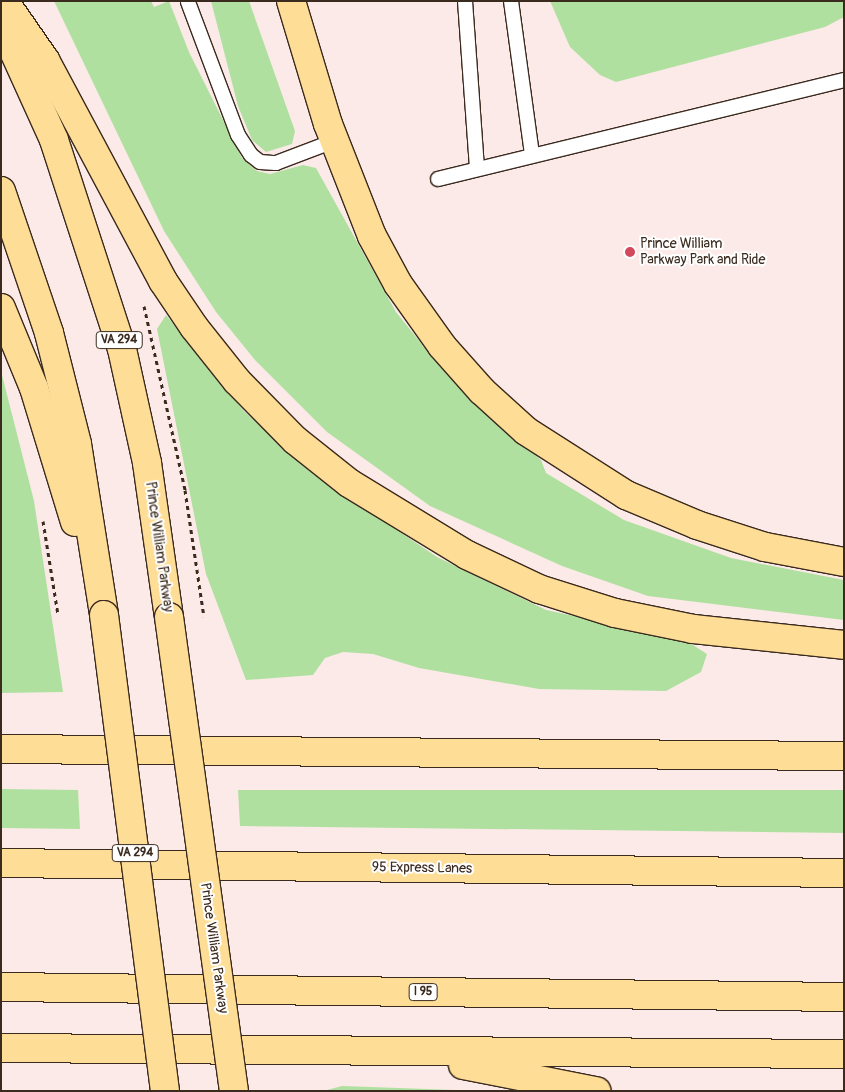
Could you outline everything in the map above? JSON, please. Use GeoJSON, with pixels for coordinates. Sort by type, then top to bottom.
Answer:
{"type":"FeatureCollection","features":[{"type":"Feature","properties":{"kind":"highway"},"geometry":{"type":"LineString","coordinates":[[4,1],[46,60],[163,281],[194,327],[237,381],[295,440],[349,483],[466,555],[539,589],[615,614],[693,629],[844,645]]}},
{"type":"Feature","properties":{"kind":"highway"},"geometry":{"type":"LineString","coordinates":[[293,4],[334,141],[372,236],[398,284],[442,346],[526,431],[626,495],[697,525],[765,546],[844,562]]}},
{"type":"Feature","properties":{"kind":"highway","name":"Prince William Parkway"},"geometry":{"type":"LineString","coordinates":[[1,23],[54,140],[122,349],[147,463],[234,1091]]}},
{"type":"Feature","properties":{"kind":"highway","name":"VA 294"},"geometry":{"type":"LineString","coordinates":[[1,191],[50,334],[77,444],[104,616],[165,1091]]}},
{"type":"Feature","properties":{"kind":"highway"},"geometry":{"type":"LineString","coordinates":[[1,308],[34,388],[104,616]]}},
{"type":"Feature","properties":{"kind":"highway"},"geometry":{"type":"LineString","coordinates":[[1,749],[844,756]]}},
{"type":"Feature","properties":{"kind":"highway","name":"95 Express Lanes"},"geometry":{"type":"LineString","coordinates":[[1,863],[844,873]]}},
{"type":"Feature","properties":{"kind":"highway","name":"I 95"},"geometry":{"type":"LineString","coordinates":[[3,987],[844,997]]}},
{"type":"Feature","properties":{"kind":"highway"},"geometry":{"type":"LineString","coordinates":[[1,1048],[388,1054],[844,1054]]}},
{"type":"Feature","properties":{"kind":"highway"},"geometry":{"type":"LineString","coordinates":[[1,1056],[68,1049]]}},
{"type":"Feature","properties":{"kind":"highway"},"geometry":{"type":"LineString","coordinates":[[388,1054],[561,1080],[596,1091]]}},
{"type":"Feature","properties":{"kind":"lane"},"geometry":{"type":"LineString","coordinates":[[465,1],[478,168]]}},
{"type":"Feature","properties":{"kind":"lane"},"geometry":{"type":"LineString","coordinates":[[512,1],[532,154]]}},
{"type":"Feature","properties":{"kind":"lane"},"geometry":{"type":"LineString","coordinates":[[188,2],[238,135],[251,155],[260,162],[276,163],[334,141]]}},
{"type":"Feature","properties":{"kind":"lane"},"geometry":{"type":"LineString","coordinates":[[438,179],[532,154],[844,80]]}},
{"type":"Feature","properties":{"kind":"green space"},"geometry":{"type":"Polygon","coordinates":[[[54,1],[151,1],[154,7],[169,1],[189,52],[242,158],[257,171],[270,174],[303,165],[316,168],[396,312],[436,362],[541,460],[546,473],[624,520],[731,558],[844,580],[844,620],[648,596],[562,566],[430,506],[327,432],[255,360],[216,312],[164,231],[54,1]]]}},
{"type":"Feature","properties":{"kind":"green space"},"geometry":{"type":"Polygon","coordinates":[[[211,1],[249,1],[295,131],[292,144],[266,152],[252,140],[238,106],[211,1]]]}},
{"type":"Feature","properties":{"kind":"green space"},"geometry":{"type":"Polygon","coordinates":[[[550,1],[844,1],[844,17],[825,27],[616,82],[600,75],[570,47],[550,1]]]}},
{"type":"Feature","properties":{"kind":"green space"},"geometry":{"type":"Polygon","coordinates":[[[166,315],[244,411],[308,470],[437,557],[546,610],[685,640],[707,654],[701,672],[666,691],[539,689],[419,668],[373,654],[343,652],[325,658],[313,675],[246,680],[206,574],[157,329],[166,315]]]}},
{"type":"Feature","properties":{"kind":"green space"},"geometry":{"type":"Polygon","coordinates":[[[1,371],[34,501],[63,692],[1,693],[1,371]]]}},
{"type":"Feature","properties":{"kind":"green space"},"geometry":{"type":"Polygon","coordinates":[[[1,789],[78,790],[80,829],[1,828],[1,789]]]}},
{"type":"Feature","properties":{"kind":"green space"},"geometry":{"type":"Polygon","coordinates":[[[238,790],[844,790],[844,833],[240,826],[238,790]]]}},
{"type":"Feature","properties":{"kind":"green space"},"geometry":{"type":"Polygon","coordinates":[[[342,1086],[456,1090],[458,1091],[323,1091],[342,1086]]]}},
{"type":"Feature","properties":{"kind":"place","name":"Prince William Parkway Park and Ride"},"geometry":{"type":"Point","coordinates":[630,252]}}]}
